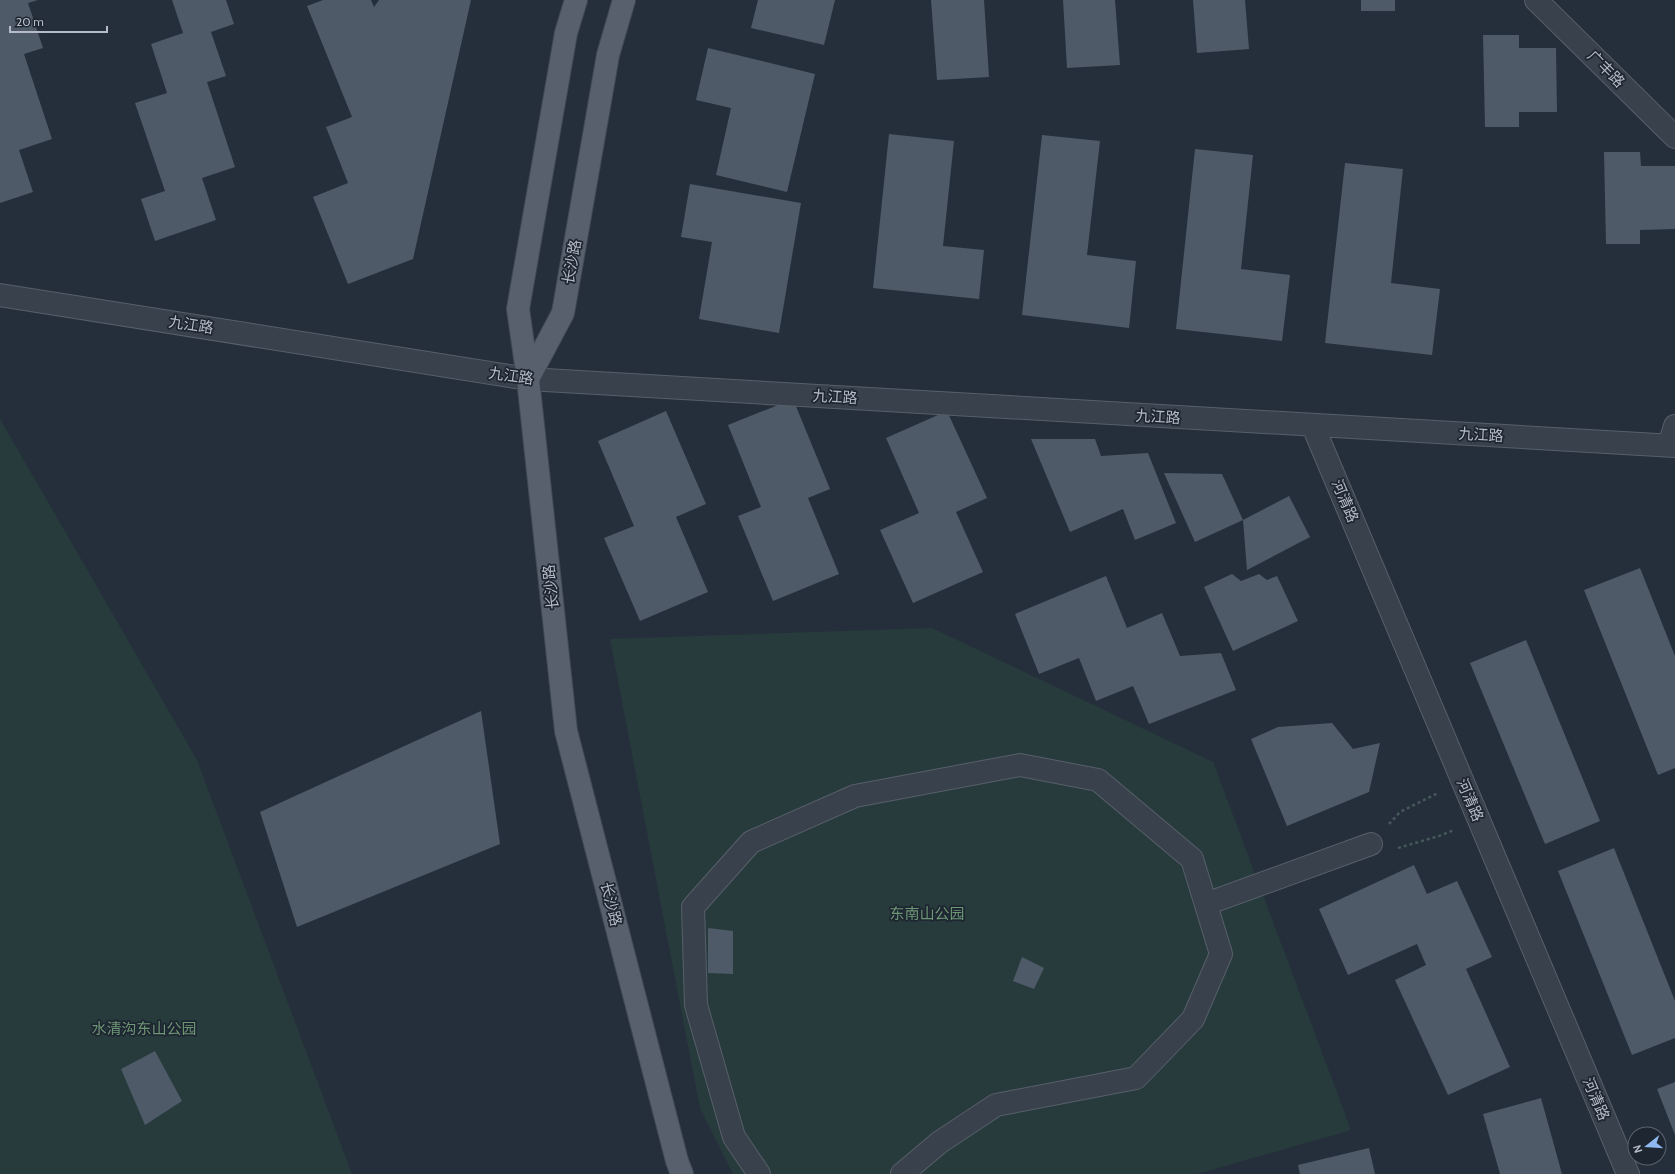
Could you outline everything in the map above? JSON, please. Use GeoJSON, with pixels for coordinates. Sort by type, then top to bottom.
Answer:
{"type":"FeatureCollection","features":[{"type":"Feature","properties":{"kind":"main road"},"geometry":{"type":"LineString","coordinates":[[528,379],[518,309],[566,33],[576,0]]}},
{"type":"Feature","properties":{"kind":"main road","name":"长沙路"},"geometry":{"type":"LineString","coordinates":[[624,0],[608,54],[563,313],[528,379],[566,731],[677,1161],[682,1174]]}},
{"type":"Feature","properties":{"kind":"street","name":"广丰路"},"geometry":{"type":"LineString","coordinates":[[1536,0],[1675,137]]}},
{"type":"Feature","properties":{"kind":"street","name":"九江路"},"geometry":{"type":"LineString","coordinates":[[0,295],[528,379],[1313,426],[1673,439]]}},
{"type":"Feature","properties":{"kind":"street","name":"河清路"},"geometry":{"type":"LineString","coordinates":[[1313,426],[1628,1174]]}},
{"type":"Feature","properties":{"kind":"street"},"geometry":{"type":"LineString","coordinates":[[749,1174],[734,1137],[696,1005],[693,907],[751,842],[855,796],[1020,765],[1098,780],[1192,859],[1221,954],[1193,1019],[1136,1078],[996,1105],[940,1142],[902,1174]]}},
{"type":"Feature","properties":{"kind":"street"},"geometry":{"type":"LineString","coordinates":[[1206,904],[1372,844]]}},
{"type":"Feature","properties":{"kind":"street"},"geometry":{"type":"LineString","coordinates":[[734,1137],[759,1174]]}},
{"type":"Feature","properties":{"kind":"path"},"geometry":{"type":"LineString","coordinates":[[1372,844],[1400,812],[1462,782]]}},
{"type":"Feature","properties":{"kind":"path"},"geometry":{"type":"LineString","coordinates":[[1372,844],[1399,848],[1439,836],[1478,819]]}},
{"type":"Feature","properties":{"kind":"green space","name":"水清沟东山公园"},"geometry":{"type":"Polygon","coordinates":[[[0,419],[197,760],[352,1174],[0,1174],[0,419]]]}},
{"type":"Feature","properties":{"kind":"green space","name":"东南山公园"},"geometry":{"type":"Polygon","coordinates":[[[932,628],[1213,762],[1351,1130],[1197,1174],[733,1174],[700,1108],[610,639],[932,628]]]}},
{"type":"Feature","properties":{"kind":"building"},"geometry":{"type":"Polygon","coordinates":[[[0,0],[38,0],[28,3],[43,48],[24,54],[52,139],[19,150],[33,192],[0,203],[0,0]]]}},
{"type":"Feature","properties":{"kind":"building"},"geometry":{"type":"Polygon","coordinates":[[[172,0],[226,0],[234,24],[211,32],[226,76],[207,82],[235,167],[202,178],[216,220],[155,241],[141,199],[165,191],[135,103],[167,93],[151,44],[183,33],[172,0]]]}},
{"type":"Feature","properties":{"kind":"building"},"geometry":{"type":"Polygon","coordinates":[[[323,0],[371,0],[374,7],[379,0],[471,0],[413,259],[348,284],[313,197],[348,183],[326,127],[352,117],[307,6],[323,0]]]}},
{"type":"Feature","properties":{"kind":"building"},"geometry":{"type":"Polygon","coordinates":[[[758,0],[835,0],[824,45],[751,28],[758,0]]]}},
{"type":"Feature","properties":{"kind":"building"},"geometry":{"type":"Polygon","coordinates":[[[931,0],[984,0],[989,77],[937,80],[931,0]]]}},
{"type":"Feature","properties":{"kind":"building"},"geometry":{"type":"Polygon","coordinates":[[[1063,0],[1115,0],[1120,65],[1067,68],[1063,0]]]}},
{"type":"Feature","properties":{"kind":"building"},"geometry":{"type":"Polygon","coordinates":[[[1193,0],[1245,0],[1249,49],[1197,53],[1193,0]]]}},
{"type":"Feature","properties":{"kind":"building"},"geometry":{"type":"Polygon","coordinates":[[[1361,0],[1395,0],[1395,11],[1361,11],[1361,0]]]}},
{"type":"Feature","properties":{"kind":"building"},"geometry":{"type":"Polygon","coordinates":[[[1483,35],[1519,35],[1519,48],[1556,48],[1557,112],[1519,112],[1519,127],[1485,127],[1483,35]]]}},
{"type":"Feature","properties":{"kind":"building"},"geometry":{"type":"Polygon","coordinates":[[[708,48],[815,74],[787,192],[716,175],[731,108],[696,100],[708,48]]]}},
{"type":"Feature","properties":{"kind":"building"},"geometry":{"type":"Polygon","coordinates":[[[889,134],[954,141],[943,246],[984,250],[979,299],[873,288],[889,134]]]}},
{"type":"Feature","properties":{"kind":"building"},"geometry":{"type":"Polygon","coordinates":[[[1042,135],[1100,141],[1087,255],[1136,261],[1129,328],[1022,315],[1042,135]]]}},
{"type":"Feature","properties":{"kind":"building"},"geometry":{"type":"Polygon","coordinates":[[[1195,149],[1253,155],[1241,269],[1290,275],[1282,341],[1176,329],[1195,149]]]}},
{"type":"Feature","properties":{"kind":"building"},"geometry":{"type":"Polygon","coordinates":[[[1604,152],[1640,152],[1641,166],[1675,166],[1675,229],[1640,230],[1640,244],[1606,244],[1604,152]]]}},
{"type":"Feature","properties":{"kind":"building"},"geometry":{"type":"Polygon","coordinates":[[[1345,163],[1403,169],[1391,283],[1440,289],[1432,355],[1325,343],[1345,163]]]}},
{"type":"Feature","properties":{"kind":"building"},"geometry":{"type":"Polygon","coordinates":[[[690,184],[801,203],[779,333],[699,319],[712,242],[681,237],[690,184]]]}},
{"type":"Feature","properties":{"kind":"building"},"geometry":{"type":"Polygon","coordinates":[[[793,399],[830,489],[808,498],[839,574],[773,601],[738,516],[761,507],[728,425],[793,399]]]}},
{"type":"Feature","properties":{"kind":"building"},"geometry":{"type":"Polygon","coordinates":[[[666,411],[706,504],[676,517],[708,592],[640,621],[604,538],[634,526],[598,441],[666,411]]]}},
{"type":"Feature","properties":{"kind":"building"},"geometry":{"type":"Polygon","coordinates":[[[947,411],[987,498],[956,512],[983,572],[913,603],[880,530],[919,513],[886,438],[947,411]]]}},
{"type":"Feature","properties":{"kind":"building"},"geometry":{"type":"Polygon","coordinates":[[[1031,439],[1095,439],[1101,456],[1148,453],[1176,523],[1135,540],[1123,509],[1070,532],[1031,439]]]}},
{"type":"Feature","properties":{"kind":"building"},"geometry":{"type":"Polygon","coordinates":[[[1164,473],[1222,474],[1243,520],[1195,542],[1164,473]]]}},
{"type":"Feature","properties":{"kind":"building"},"geometry":{"type":"Polygon","coordinates":[[[1289,496],[1310,537],[1247,570],[1243,520],[1289,496]]]}},
{"type":"Feature","properties":{"kind":"building"},"geometry":{"type":"Polygon","coordinates":[[[1640,568],[1675,656],[1675,768],[1658,775],[1584,590],[1640,568]]]}},
{"type":"Feature","properties":{"kind":"building"},"geometry":{"type":"Polygon","coordinates":[[[1232,574],[1241,581],[1259,574],[1267,580],[1277,576],[1298,621],[1233,651],[1204,587],[1232,574]]]}},
{"type":"Feature","properties":{"kind":"building"},"geometry":{"type":"Polygon","coordinates":[[[1106,576],[1127,628],[1162,613],[1180,656],[1221,653],[1236,690],[1149,724],[1133,686],[1096,701],[1079,658],[1039,674],[1015,614],[1106,576]]]}},
{"type":"Feature","properties":{"kind":"building"},"geometry":{"type":"Polygon","coordinates":[[[1526,640],[1600,821],[1545,844],[1470,663],[1526,640]]]}},
{"type":"Feature","properties":{"kind":"building"},"geometry":{"type":"Polygon","coordinates":[[[481,711],[500,844],[297,927],[260,812],[481,711]]]}},
{"type":"Feature","properties":{"kind":"building"},"geometry":{"type":"Polygon","coordinates":[[[1332,723],[1353,749],[1380,743],[1369,792],[1287,826],[1251,739],[1278,727],[1332,723]]]}},
{"type":"Feature","properties":{"kind":"building"},"geometry":{"type":"Polygon","coordinates":[[[1614,848],[1675,1001],[1675,1038],[1632,1055],[1558,871],[1614,848]]]}},
{"type":"Feature","properties":{"kind":"building"},"geometry":{"type":"Polygon","coordinates":[[[1414,865],[1427,894],[1457,881],[1492,957],[1466,969],[1510,1067],[1448,1095],[1395,980],[1426,965],[1417,944],[1348,975],[1319,909],[1414,865]]]}},
{"type":"Feature","properties":{"kind":"building"},"geometry":{"type":"Polygon","coordinates":[[[708,928],[733,931],[733,974],[708,973],[708,928]]]}},
{"type":"Feature","properties":{"kind":"building"},"geometry":{"type":"Polygon","coordinates":[[[1022,957],[1044,968],[1034,989],[1013,981],[1022,957]]]}},
{"type":"Feature","properties":{"kind":"building"},"geometry":{"type":"Polygon","coordinates":[[[155,1051],[182,1101],[145,1125],[121,1069],[155,1051]]]}},
{"type":"Feature","properties":{"kind":"building"},"geometry":{"type":"Polygon","coordinates":[[[1675,1082],[1675,1135],[1657,1089],[1675,1082]]]}},
{"type":"Feature","properties":{"kind":"building"},"geometry":{"type":"Polygon","coordinates":[[[1541,1098],[1562,1174],[1500,1174],[1483,1114],[1541,1098]]]}},
{"type":"Feature","properties":{"kind":"building"},"geometry":{"type":"Polygon","coordinates":[[[1369,1148],[1375,1174],[1300,1174],[1298,1165],[1369,1148]]]}}]}
